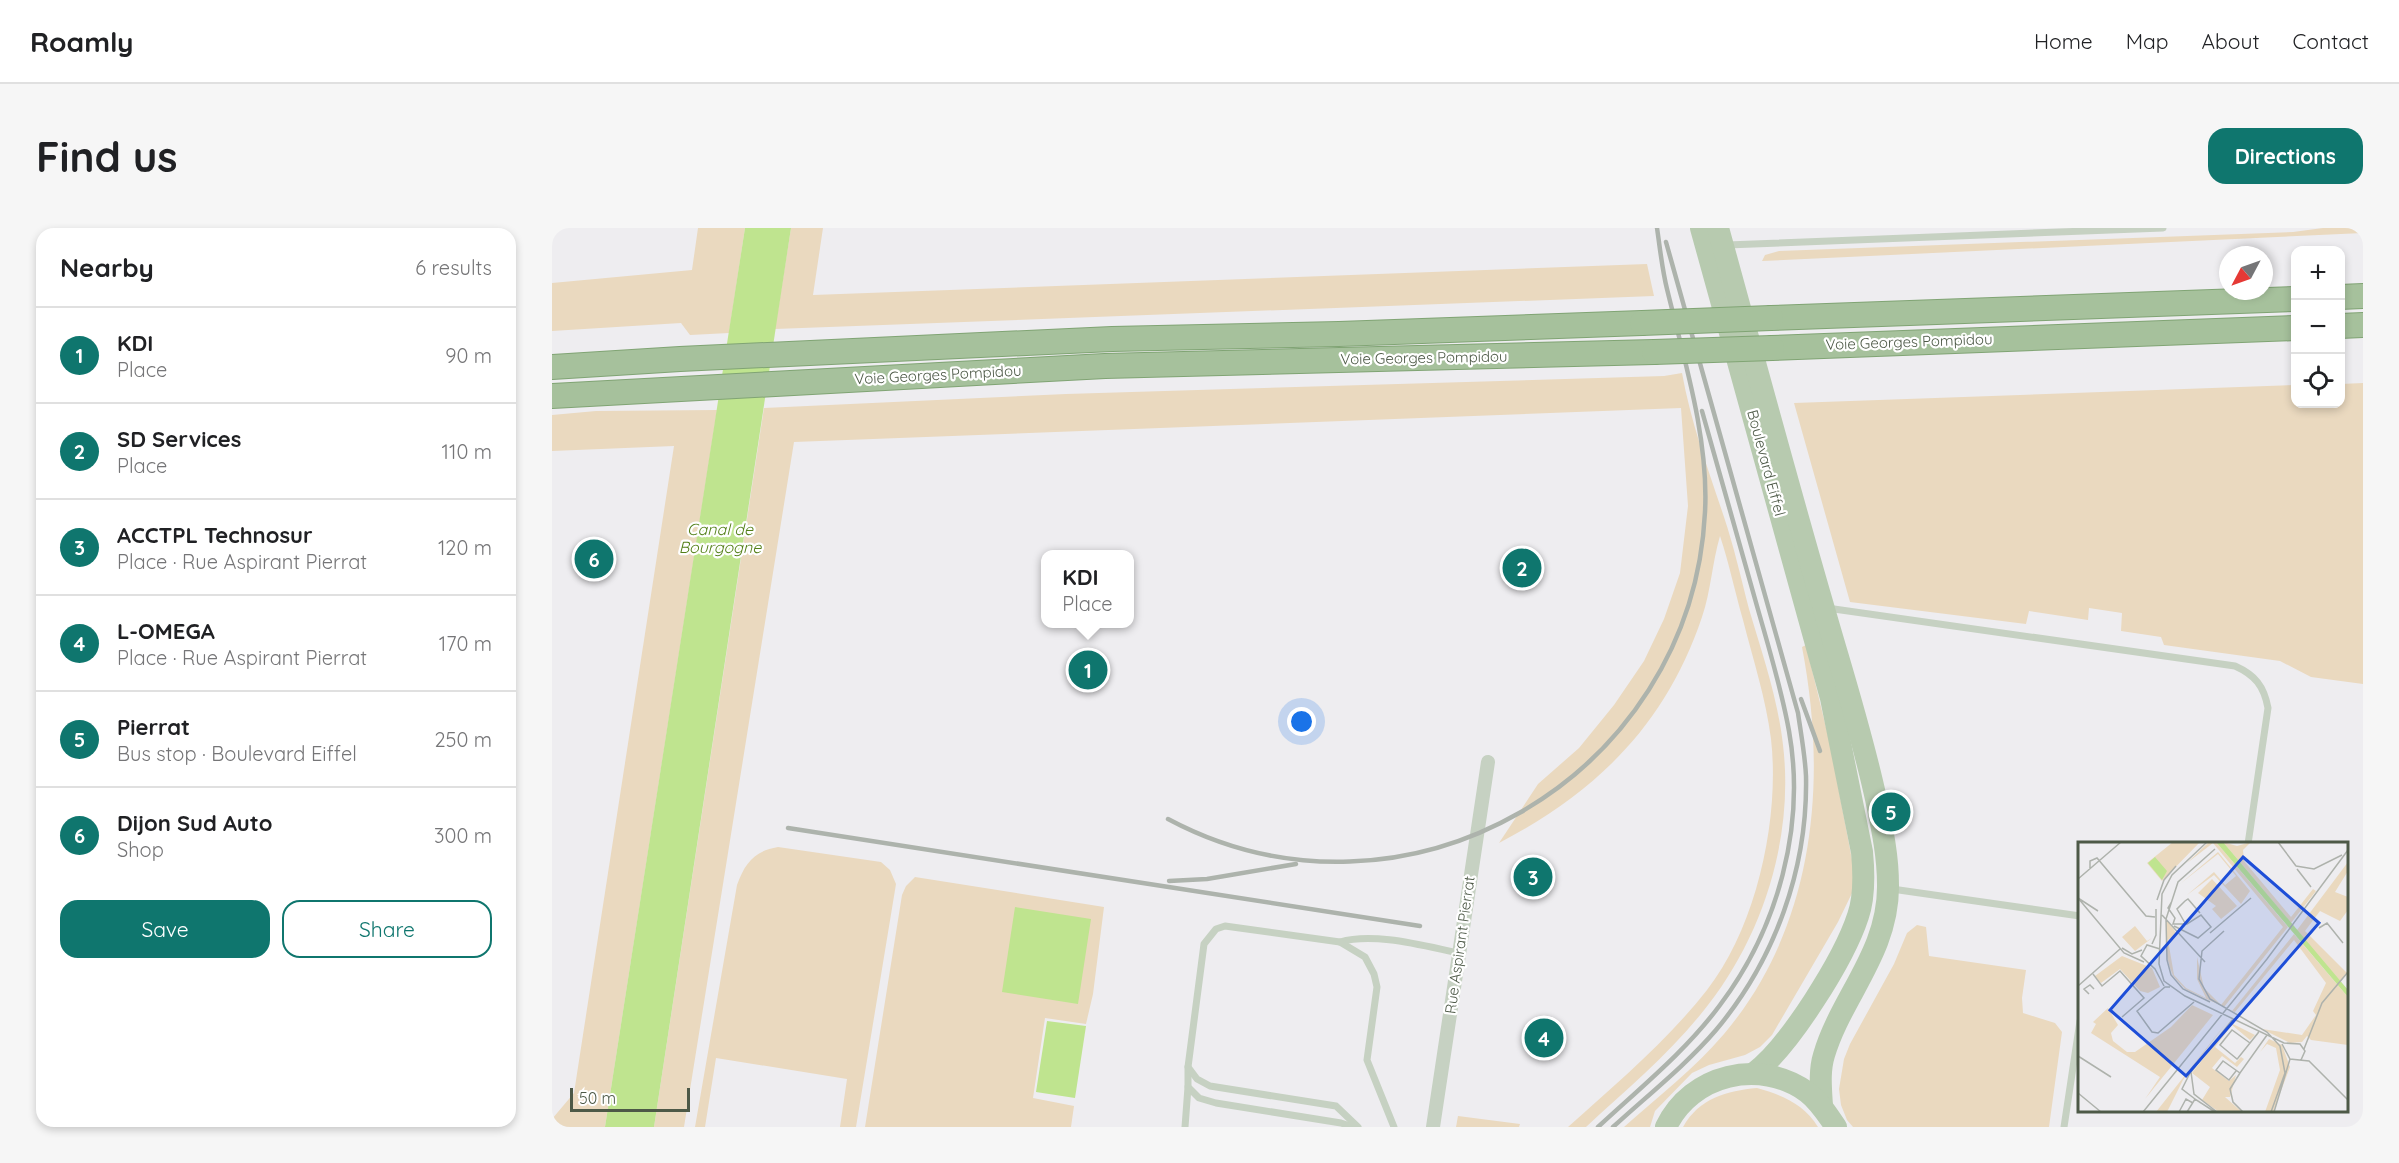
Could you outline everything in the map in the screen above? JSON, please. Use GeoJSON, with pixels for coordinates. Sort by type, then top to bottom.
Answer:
{"type":"FeatureCollection","features":[{"type":"Feature","properties":{"kind":"highway"},"geometry":{"type":"LineString","coordinates":[[2345,297],[2363,296]]}},
{"type":"Feature","properties":{"kind":"highway","name":"Voie Georges Pompidou"},"geometry":{"type":"LineString","coordinates":[[552,367],[1112,339],[1339,334],[2291,299]]}},
{"type":"Feature","properties":{"kind":"highway"},"geometry":{"type":"LineString","coordinates":[[2345,326],[2363,325]]}},
{"type":"Feature","properties":{"kind":"highway","name":"Voie Georges Pompidou"},"geometry":{"type":"LineString","coordinates":[[552,396],[1105,366],[1654,352],[2291,328]]}},
{"type":"Feature","properties":{"kind":"main road"},"geometry":{"type":"LineString","coordinates":[[1712,237],[1865,748],[1887,851],[1877,896],[1877,944],[1833,1031],[1823,1057],[1822,1106]]}},
{"type":"Feature","properties":{"kind":"main road","name":"Boulevard Eiffel"},"geometry":{"type":"LineString","coordinates":[[1712,237],[1831,698],[1865,857],[1863,894],[1877,896]]}},
{"type":"Feature","properties":{"kind":"main road"},"geometry":{"type":"LineString","coordinates":[[1754,1073],[1781,1049],[1877,896]]}},
{"type":"Feature","properties":{"kind":"main road"},"geometry":{"type":"LineString","coordinates":[[1666,1127],[1672,1114],[1694,1091],[1723,1077],[1754,1073],[1773,1076],[1808,1092],[1822,1106],[1836,1127]]}},
{"type":"Feature","properties":{"kind":"street","name":"Rue Aspirant Pierrat"},"geometry":{"type":"LineString","coordinates":[[1433,1127],[1488,762]]}},
{"type":"Feature","properties":{"kind":"lane"},"geometry":{"type":"LineString","coordinates":[[1712,237],[2163,228]]}},
{"type":"Feature","properties":{"kind":"lane"},"geometry":{"type":"LineString","coordinates":[[1823,607],[2235,666],[2248,672],[2259,682],[2266,694],[2268,708],[2248,842]]}},
{"type":"Feature","properties":{"kind":"lane"},"geometry":{"type":"LineString","coordinates":[[1877,896],[2078,916]]}},
{"type":"Feature","properties":{"kind":"lane"},"geometry":{"type":"LineString","coordinates":[[1185,1127],[1188,1067],[1204,945],[1216,929],[1225,926],[1340,942],[1365,957],[1374,974],[1377,987],[1367,1060],[1394,1127]]}},
{"type":"Feature","properties":{"kind":"lane"},"geometry":{"type":"LineString","coordinates":[[1340,942],[1356,937],[1459,953]]}},
{"type":"Feature","properties":{"kind":"lane"},"geometry":{"type":"LineString","coordinates":[[2064,1127],[2078,1028]]}},
{"type":"Feature","properties":{"kind":"lane"},"geometry":{"type":"LineString","coordinates":[[1188,1067],[1197,1079],[1210,1086],[1336,1106],[1355,1127]]}},
{"type":"Feature","properties":{"kind":"lane"},"geometry":{"type":"LineString","coordinates":[[1188,1087],[1199,1098],[1216,1103],[1355,1127]]}},
{"type":"Feature","properties":{"kind":"shaded area"},"geometry":{"type":"Polygon","coordinates":[[[698,228],[745,228],[729,333],[690,335],[681,323],[552,331],[552,283],[692,270],[698,228]]]}},
{"type":"Feature","properties":{"kind":"shaded area"},"geometry":{"type":"Polygon","coordinates":[[[791,228],[823,228],[813,295],[1647,264],[1654,296],[775,329],[791,228]]]}},
{"type":"Feature","properties":{"kind":"shaded area"},"geometry":{"type":"Polygon","coordinates":[[[2323,228],[2363,228],[2363,233],[1762,261],[1765,255],[1779,251],[2293,232],[2323,228]]]}},
{"type":"Feature","properties":{"kind":"shaded area"},"geometry":{"type":"Polygon","coordinates":[[[1682,373],[1695,428],[1731,540],[1773,693],[1783,745],[1784,814],[1771,882],[1745,947],[1728,977],[1680,1038],[1650,1069],[1586,1127],[1568,1127],[1675,1027],[1707,990],[1724,964],[1752,903],[1768,836],[1773,770],[1769,724],[1720,536],[1702,617],[1687,655],[1669,690],[1648,722],[1624,751],[1597,777],[1535,823],[1499,843],[1538,784],[1579,748],[1614,705],[1644,661],[1664,619],[1680,573],[1688,506],[1681,408],[794,442],[684,1127],[654,1127],[764,408],[1066,394],[1664,376],[1682,373]]]}},
{"type":"Feature","properties":{"kind":"shaded area"},"geometry":{"type":"Polygon","coordinates":[[[2363,383],[2363,684],[2311,677],[2280,661],[2164,645],[2161,637],[2121,631],[2122,613],[2089,608],[2088,620],[2029,611],[2026,624],[1850,602],[1794,403],[2291,385],[2291,408],[2345,408],[2345,384],[2363,383]]]}},
{"type":"Feature","properties":{"kind":"shaded area"},"geometry":{"type":"Polygon","coordinates":[[[717,410],[605,1127],[552,1127],[552,1119],[574,1093],[674,446],[552,451],[552,415],[596,411],[717,410]]]}},
{"type":"Feature","properties":{"kind":"shaded area"},"geometry":{"type":"Polygon","coordinates":[[[1806,645],[1830,744],[1853,865],[1854,889],[1838,922],[1772,1035],[1760,1047],[1745,1055],[1709,1065],[1692,1073],[1655,1111],[1650,1127],[1624,1127],[1689,1070],[1724,1034],[1755,992],[1778,947],[1796,900],[1807,851],[1813,800],[1814,749],[1810,698],[1802,647],[1806,645]]]}},
{"type":"Feature","properties":{"kind":"shaded area"},"geometry":{"type":"Polygon","coordinates":[[[778,847],[881,862],[890,870],[896,884],[856,1127],[840,1127],[847,1079],[716,1058],[705,1127],[695,1127],[737,885],[743,870],[752,859],[778,847]]]}},
{"type":"Feature","properties":{"kind":"shaded area"},"geometry":{"type":"Polygon","coordinates":[[[915,877],[1104,907],[1093,994],[1086,1024],[1045,1018],[1033,1098],[1074,1106],[1071,1127],[865,1127],[902,895],[906,886],[915,877]]]}},
{"type":"Feature","properties":{"kind":"shaded area"},"geometry":{"type":"Polygon","coordinates":[[[1917,925],[1926,927],[1929,956],[2026,970],[2022,998],[2023,1013],[2055,1023],[2062,1032],[2049,1127],[1853,1127],[1847,1120],[1841,1105],[1839,1089],[1844,1059],[1894,964],[1907,933],[1917,925]]]}},
{"type":"Feature","properties":{"kind":"shaded area"},"geometry":{"type":"Polygon","coordinates":[[[1757,1088],[1799,1106],[1818,1127],[1683,1127],[1697,1109],[1715,1098],[1735,1091],[1757,1088]]]}},
{"type":"Feature","properties":{"kind":"shaded area"},"geometry":{"type":"Polygon","coordinates":[[[1458,1116],[1520,1124],[1519,1127],[1456,1127],[1458,1116]]]}},
{"type":"Feature","properties":{"kind":"water","name":"Canal de Bourgogne"},"geometry":{"type":"Polygon","coordinates":[[[745,228],[791,228],[654,1127],[605,1127],[745,228]]]}},
{"type":"Feature","properties":{"kind":"water"},"geometry":{"type":"Polygon","coordinates":[[[1015,907],[1091,919],[1078,1004],[1002,992],[1015,907]]]}},
{"type":"Feature","properties":{"kind":"water"},"geometry":{"type":"Polygon","coordinates":[[[1047,1021],[1086,1026],[1075,1098],[1036,1092],[1047,1021]]]}},
{"type":"Feature","properties":{"kind":"railway"},"geometry":{"type":"LineString","coordinates":[[1168,819],[1258,853],[1350,862],[1438,847],[1520,812],[1592,759],[1649,690],[1688,607],[1705,512],[1705,484],[1699,428],[1688,371],[1665,281],[1657,228]]}},
{"type":"Feature","properties":{"kind":"railway"},"geometry":{"type":"LineString","coordinates":[[1613,1127],[1704,1043],[1737,1003],[1755,974],[1784,911],[1801,845],[1805,810],[1806,776],[1798,713],[1666,242]]}},
{"type":"Feature","properties":{"kind":"railway"},"geometry":{"type":"LineString","coordinates":[[1598,1127],[1662,1069],[1720,1005],[1758,943],[1772,910],[1783,875],[1790,839],[1794,803],[1793,767],[1786,714],[1702,411]]}},
{"type":"Feature","properties":{"kind":"railway"},"geometry":{"type":"LineString","coordinates":[[1801,699],[1820,751]]}},
{"type":"Feature","properties":{"kind":"railway"},"geometry":{"type":"LineString","coordinates":[[788,828],[1420,926]]}},
{"type":"Feature","properties":{"kind":"railway"},"geometry":{"type":"LineString","coordinates":[[1169,881],[1207,879],[1296,864]]}},
{"type":"Feature","properties":{"kind":"place","name":"Dijon Sud Auto"},"geometry":{"type":"Point","coordinates":[594,559]}},
{"type":"Feature","properties":{"kind":"place","name":"SD Services"},"geometry":{"type":"Point","coordinates":[1522,568]}},
{"type":"Feature","properties":{"kind":"place","name":"KDI"},"geometry":{"type":"Point","coordinates":[1088,670]}},
{"type":"Feature","properties":{"kind":"place","name":"Pierrat"},"geometry":{"type":"Point","coordinates":[1891,812]}},
{"type":"Feature","properties":{"kind":"place","name":"ACCTPL Technosur"},"geometry":{"type":"Point","coordinates":[1533,877]}},
{"type":"Feature","properties":{"kind":"place","name":"L-OMEGA"},"geometry":{"type":"Point","coordinates":[1544,1038]}}]}
